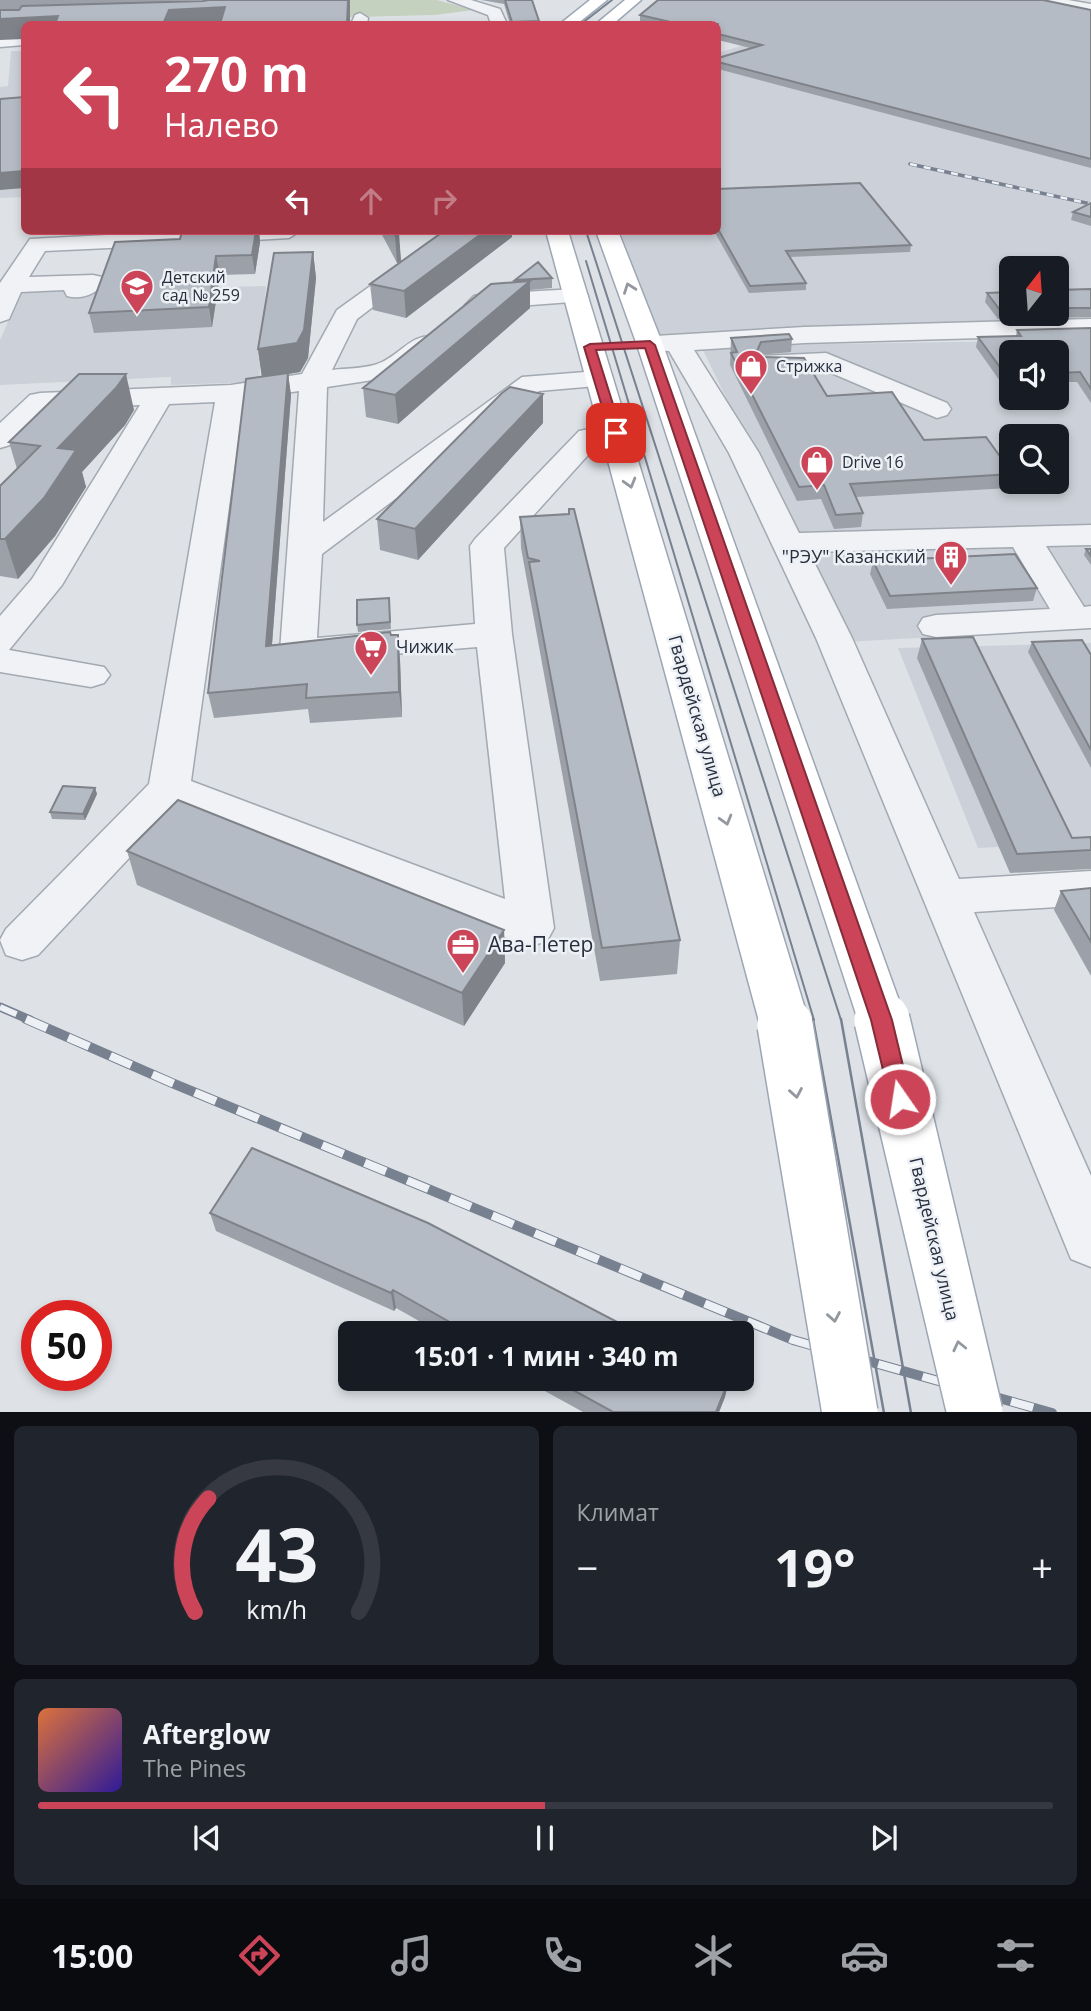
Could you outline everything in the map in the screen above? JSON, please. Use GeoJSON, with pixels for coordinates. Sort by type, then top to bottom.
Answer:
{"type":"FeatureCollection","features":[{"type":"Feature","properties":{"kind":"main road"},"geometry":{"type":"LineString","coordinates":[[572,21],[600,0]]}},
{"type":"Feature","properties":{"kind":"main road"},"geometry":{"type":"LineString","coordinates":[[608,21],[634,0]]}},
{"type":"Feature","properties":{"kind":"main road","name":"Гвардейская улица"},"geometry":{"type":"LineString","coordinates":[[558,235],[576,296],[634,353]]}},
{"type":"Feature","properties":{"kind":"main road","name":"Гвардейская улица"},"geometry":{"type":"LineString","coordinates":[[608,235],[634,353],[881,1020],[975,1412]]}},
{"type":"Feature","properties":{"kind":"main road","name":"Гвардейская улица"},"geometry":{"type":"LineString","coordinates":[[634,353],[616,433],[785,1025],[850,1412]]}},
{"type":"Feature","properties":{"kind":"street"},"geometry":{"type":"LineString","coordinates":[[1048,0],[1091,9]]}},
{"type":"Feature","properties":{"kind":"street"},"geometry":{"type":"LineString","coordinates":[[466,1],[495,12],[498,21]]}},
{"type":"Feature","properties":{"kind":"street"},"geometry":{"type":"LineString","coordinates":[[0,42],[21,40]]}},
{"type":"Feature","properties":{"kind":"street"},"geometry":{"type":"LineString","coordinates":[[13,246],[160,235]]}},
{"type":"Feature","properties":{"kind":"street"},"geometry":{"type":"LineString","coordinates":[[209,235],[280,237]]}},
{"type":"Feature","properties":{"kind":"street"},"geometry":{"type":"LineString","coordinates":[[456,235],[346,315],[313,380],[306,550],[298,652],[494,634]]}},
{"type":"Feature","properties":{"kind":"street"},"geometry":{"type":"LineString","coordinates":[[0,314],[6,290],[38,244]]}},
{"type":"Feature","properties":{"kind":"street"},"geometry":{"type":"LineString","coordinates":[[6,290],[93,282],[76,291]]}},
{"type":"Feature","properties":{"kind":"street"},"geometry":{"type":"LineString","coordinates":[[0,439],[40,401],[231,393],[389,370],[483,301],[576,296]]}},
{"type":"Feature","properties":{"kind":"street"},"geometry":{"type":"LineString","coordinates":[[306,550],[532,383],[634,353],[804,335],[1091,327]]}},
{"type":"Feature","properties":{"kind":"street"},"geometry":{"type":"LineString","coordinates":[[634,353],[825,361],[937,409]]}},
{"type":"Feature","properties":{"kind":"street"},"geometry":{"type":"LineString","coordinates":[[634,353],[744,453],[834,638],[1091,1240]]}},
{"type":"Feature","properties":{"kind":"street"},"geometry":{"type":"LineString","coordinates":[[22,942],[169,789],[231,393]]}},
{"type":"Feature","properties":{"kind":"street"},"geometry":{"type":"LineString","coordinates":[[0,641],[27,603],[45,585],[155,404],[158,394]]}},
{"type":"Feature","properties":{"kind":"street"},"geometry":{"type":"LineString","coordinates":[[169,789],[531,928],[494,634],[487,546],[589,437],[616,433]]}},
{"type":"Feature","properties":{"kind":"street"},"geometry":{"type":"LineString","coordinates":[[788,543],[1091,535]]}},
{"type":"Feature","properties":{"kind":"street"},"geometry":{"type":"LineString","coordinates":[[1024,537],[1082,617]]}},
{"type":"Feature","properties":{"kind":"street"},"geometry":{"type":"LineString","coordinates":[[936,626],[1082,617]]}},
{"type":"Feature","properties":{"kind":"street"},"geometry":{"type":"LineString","coordinates":[[0,660],[91,675]]}},
{"type":"Feature","properties":{"kind":"street"},"geometry":{"type":"LineString","coordinates":[[944,897],[1091,888]]}},
{"type":"Feature","properties":{"kind":"shaded area"},"geometry":{"type":"Polygon","coordinates":[[[879,3],[1091,13],[1091,320],[1069,321],[1069,256],[999,256],[999,323],[659,335],[622,235],[721,235],[721,52],[879,3]]]}},
{"type":"Feature","properties":{"kind":"shaded area"},"geometry":{"type":"Polygon","coordinates":[[[11,51],[21,51],[21,197],[0,198],[0,87],[8,86],[11,51]]]}},
{"type":"Feature","properties":{"kind":"shaded area","name":"Детский сад № 259"},"geometry":{"type":"Polygon","coordinates":[[[266,286],[259,382],[171,385],[171,377],[0,385],[0,340],[21,292],[266,286]]]}},
{"type":"Feature","properties":{"kind":"shaded area"},"geometry":{"type":"Polygon","coordinates":[[[1069,340],[1091,340],[1091,629],[844,642],[701,346],[999,341],[999,410],[1069,410],[1069,340]]]}},
{"type":"Feature","properties":{"kind":"shaded area"},"geometry":{"type":"Polygon","coordinates":[[[1091,643],[1091,842],[978,848],[898,648],[1091,643]]]}},
{"type":"Feature","properties":{"kind":"green space"},"geometry":{"type":"Polygon","coordinates":[[[294,0],[437,0],[473,10],[435,15],[236,20],[294,0]]]}},
{"type":"Feature","properties":{"kind":"building"},"geometry":{"type":"Polygon","coordinates":[[[348,0],[347,21],[221,21],[225,7],[169,10],[164,21],[56,21],[58,16],[0,19],[0,10],[19,10],[22,6],[348,0]]]}},
{"type":"Feature","properties":{"kind":"building"},"geometry":{"type":"Polygon","coordinates":[[[505,0],[532,0],[539,21],[512,21],[505,0]]]}},
{"type":"Feature","properties":{"kind":"building"},"geometry":{"type":"Polygon","coordinates":[[[658,0],[1043,0],[1091,10],[1091,159],[721,63],[721,57],[762,45],[721,35],[721,21],[666,21],[640,15],[658,0]]]}},
{"type":"Feature","properties":{"kind":"building"},"geometry":{"type":"Polygon","coordinates":[[[21,97],[21,171],[0,173],[0,99],[21,97]]]}},
{"type":"Feature","properties":{"kind":"building"},"geometry":{"type":"Polygon","coordinates":[[[860,183],[911,245],[786,251],[806,283],[750,286],[721,234],[721,189],[860,183]]]}},
{"type":"Feature","properties":{"kind":"building"},"geometry":{"type":"Polygon","coordinates":[[[1091,203],[1091,217],[1073,212],[1091,203]]]}},
{"type":"Feature","properties":{"kind":"building"},"geometry":{"type":"Polygon","coordinates":[[[181,235],[255,235],[252,255],[216,256],[209,307],[89,313],[115,242],[180,239],[181,235]]]}},
{"type":"Feature","properties":{"kind":"building"},"geometry":{"type":"Polygon","coordinates":[[[438,235],[480,235],[404,291],[370,284],[438,235]]]}},
{"type":"Feature","properties":{"kind":"building"},"geometry":{"type":"Polygon","coordinates":[[[313,252],[304,330],[297,343],[258,349],[274,253],[313,252]]]}},
{"type":"Feature","properties":{"kind":"building"},"geometry":{"type":"Polygon","coordinates":[[[538,262],[552,278],[515,280],[538,262]]]}},
{"type":"Feature","properties":{"kind":"building"},"geometry":{"type":"Polygon","coordinates":[[[530,281],[395,395],[363,388],[491,284],[530,281]]]}},
{"type":"Feature","properties":{"kind":"building"},"geometry":{"type":"Polygon","coordinates":[[[1091,289],[1091,308],[1069,308],[1069,290],[1091,289]]]}},
{"type":"Feature","properties":{"kind":"building"},"geometry":{"type":"Polygon","coordinates":[[[987,293],[999,293],[999,309],[987,293]]]}},
{"type":"Feature","properties":{"kind":"building"},"geometry":{"type":"Polygon","coordinates":[[[1091,328],[1091,389],[1080,372],[1069,372],[1069,340],[999,340],[999,366],[978,337],[1021,336],[1017,330],[1091,328]]]}},
{"type":"Feature","properties":{"kind":"building"},"geometry":{"type":"Polygon","coordinates":[[[789,334],[792,339],[761,342],[757,351],[761,357],[804,358],[827,396],[892,392],[924,440],[986,437],[999,455],[999,475],[850,484],[863,513],[836,515],[824,485],[799,487],[731,353],[737,352],[731,338],[789,334]]]}},
{"type":"Feature","properties":{"kind":"building"},"geometry":{"type":"Polygon","coordinates":[[[288,373],[266,646],[390,632],[391,635],[398,635],[399,692],[306,698],[307,684],[208,693],[246,379],[288,373]]]}},
{"type":"Feature","properties":{"kind":"building"},"geometry":{"type":"Polygon","coordinates":[[[79,374],[126,374],[116,388],[58,448],[76,450],[44,498],[5,539],[0,539],[0,486],[40,446],[9,442],[79,374]]]}},
{"type":"Feature","properties":{"kind":"building"},"geometry":{"type":"Polygon","coordinates":[[[510,387],[543,394],[415,529],[377,519],[502,393],[510,387]]]}},
{"type":"Feature","properties":{"kind":"building"},"geometry":{"type":"Polygon","coordinates":[[[569,509],[574,509],[680,940],[602,948],[529,562],[540,561],[528,558],[520,517],[569,514],[569,509]]]}},
{"type":"Feature","properties":{"kind":"building","name":"\"РЭУ\" Казанский"},"geometry":{"type":"Polygon","coordinates":[[[1015,554],[1037,588],[890,596],[873,561],[1015,554]]]}},
{"type":"Feature","properties":{"kind":"building"},"geometry":{"type":"Polygon","coordinates":[[[389,598],[390,622],[357,625],[357,600],[389,598]]]}},
{"type":"Feature","properties":{"kind":"building"},"geometry":{"type":"Polygon","coordinates":[[[973,637],[1072,838],[1091,837],[1091,850],[1017,854],[922,639],[973,637]]]}},
{"type":"Feature","properties":{"kind":"building"},"geometry":{"type":"Polygon","coordinates":[[[1082,640],[1091,655],[1091,750],[1032,642],[1082,640]]]}},
{"type":"Feature","properties":{"kind":"building"},"geometry":{"type":"Polygon","coordinates":[[[63,786],[95,788],[83,814],[50,812],[63,786]]]}},
{"type":"Feature","properties":{"kind":"building"},"geometry":{"type":"Polygon","coordinates":[[[178,800],[504,930],[462,993],[127,851],[178,800]]]}},
{"type":"Feature","properties":{"kind":"building"},"geometry":{"type":"Polygon","coordinates":[[[1091,888],[1091,942],[1061,891],[1091,888]]]}},
{"type":"Feature","properties":{"kind":"building"},"geometry":{"type":"Polygon","coordinates":[[[252,1148],[428,1223],[615,1321],[448,1321],[393,1290],[391,1293],[210,1213],[252,1148]]]}},
{"type":"Feature","properties":{"kind":"building"},"geometry":{"type":"Polygon","coordinates":[[[575,1391],[725,1391],[716,1412],[613,1412],[575,1391]]]}},
{"type":"Feature","properties":{"kind":"tram line"},"geometry":{"type":"LineString","coordinates":[[585,21],[612,0]]}},
{"type":"Feature","properties":{"kind":"tram line"},"geometry":{"type":"LineString","coordinates":[[587,235],[841,1020]]}},
{"type":"Feature","properties":{"kind":"tram line"},"geometry":{"type":"LineString","coordinates":[[586,261],[814,1020]]}},
{"type":"Feature","properties":{"kind":"tram line"},"geometry":{"type":"LineString","coordinates":[[813,1019],[884,1412]]}},
{"type":"Feature","properties":{"kind":"tram line"},"geometry":{"type":"LineString","coordinates":[[841,1019],[911,1412]]}},
{"type":"Feature","properties":{"kind":"railway"},"geometry":{"type":"LineString","coordinates":[[910,164],[1091,204]]}},
{"type":"Feature","properties":{"kind":"railway"},"geometry":{"type":"LineString","coordinates":[[0,1007],[30,1020]]}},
{"type":"Feature","properties":{"kind":"railway"},"geometry":{"type":"LineString","coordinates":[[26,1019],[172,1083],[793,1340],[1048,1412]]}},
{"type":"Feature","properties":{"kind":"place","name":"Детский сад № 259"},"geometry":{"type":"Point","coordinates":[137,316]}},
{"type":"Feature","properties":{"kind":"place","name":"Стрижка"},"geometry":{"type":"Point","coordinates":[751,396]}},
{"type":"Feature","properties":{"kind":"place","name":"Drive 16"},"geometry":{"type":"Point","coordinates":[817,492]}},
{"type":"Feature","properties":{"kind":"place","name":"\"РЭУ\" Казанский"},"geometry":{"type":"Point","coordinates":[951,587]}},
{"type":"Feature","properties":{"kind":"place","name":"Чижик"},"geometry":{"type":"Point","coordinates":[371,677]}},
{"type":"Feature","properties":{"kind":"place","name":"Ава-Петер"},"geometry":{"type":"Point","coordinates":[463,975]}},
{"type":"Feature","properties":{"kind":"route"},"geometry":{"type":"LineString","coordinates":[[616,433],[590,347],[650,345],[881,1020],[900,1099]]}}]}
